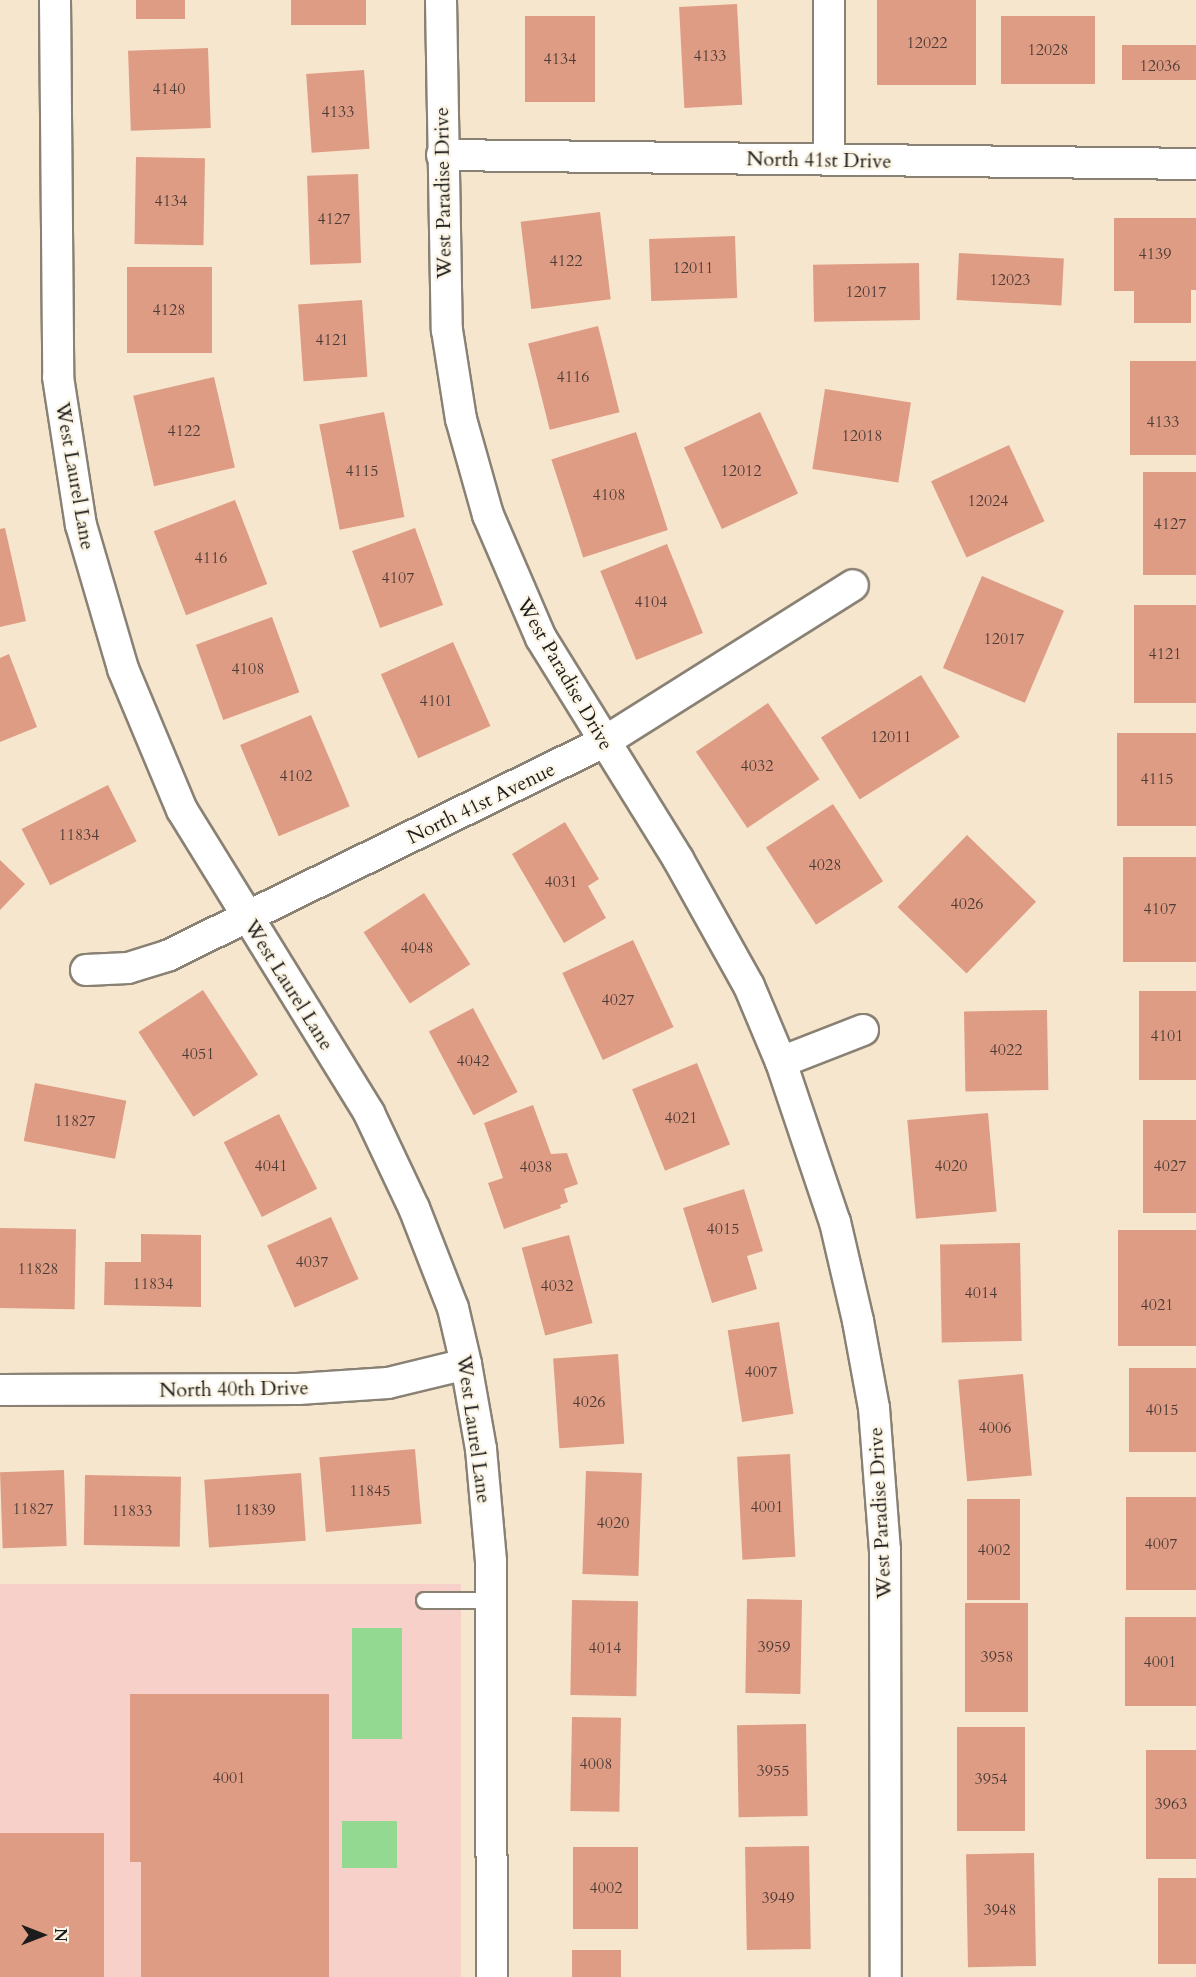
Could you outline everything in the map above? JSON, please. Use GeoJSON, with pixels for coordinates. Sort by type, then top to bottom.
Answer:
{"type":"FeatureCollection","features":[{"type":"Feature","properties":{"kind":"street","name":"West Laurel Lane"},"geometry":{"type":"LineString","coordinates":[[55,0],[58,377],[81,525],[123,669],[182,810],[369,1113],[436,1263],[453,1308],[466,1364],[481,1449],[491,1562],[492,1977]]}},
{"type":"Feature","properties":{"kind":"street","name":"West Paradise Drive"},"geometry":{"type":"LineString","coordinates":[[441,0],[442,155],[447,330],[473,464],[520,598],[604,742],[714,921],[749,986],[781,1062],[835,1222],[874,1408],[885,1550],[886,1977]]}},
{"type":"Feature","properties":{"kind":"street"},"geometry":{"type":"LineString","coordinates":[[829,0],[830,160]]}},
{"type":"Feature","properties":{"kind":"street","name":"North 41st Drive"},"geometry":{"type":"LineString","coordinates":[[442,155],[1196,164]]}},
{"type":"Feature","properties":{"kind":"street","name":"North 41st Avenue"},"geometry":{"type":"LineString","coordinates":[[86,970],[148,963],[248,918],[604,742],[853,585]]}},
{"type":"Feature","properties":{"kind":"street"},"geometry":{"type":"LineString","coordinates":[[781,1062],[863,1030]]}},
{"type":"Feature","properties":{"kind":"street","name":"North 40th Drive"},"geometry":{"type":"LineString","coordinates":[[0,1390],[298,1389],[388,1383],[466,1364]]}},
{"type":"Feature","properties":{"kind":"lane"},"geometry":{"type":"LineString","coordinates":[[424,1600],[491,1600]]}},
{"type":"Feature","properties":{"kind":"shaded area"},"geometry":{"type":"Polygon","coordinates":[[[0,1584],[461,1584],[461,1977],[0,1977],[0,1584]]]}},
{"type":"Feature","properties":{"kind":"green space"},"geometry":{"type":"Polygon","coordinates":[[[352,1628],[402,1628],[402,1739],[352,1739],[352,1628]]]}},
{"type":"Feature","properties":{"kind":"green space"},"geometry":{"type":"Polygon","coordinates":[[[342,1821],[397,1821],[397,1868],[342,1868],[342,1821]]]}},
{"type":"Feature","properties":{"kind":"building"},"geometry":{"type":"Polygon","coordinates":[[[136,0],[185,0],[185,19],[136,19],[136,0]]]}},
{"type":"Feature","properties":{"kind":"building"},"geometry":{"type":"Polygon","coordinates":[[[291,0],[366,0],[366,25],[291,25],[291,0]]]}},
{"type":"Feature","properties":{"kind":"building"},"geometry":{"type":"Polygon","coordinates":[[[877,0],[976,0],[976,85],[877,85],[877,0]]]}},
{"type":"Feature","properties":{"kind":"building"},"geometry":{"type":"Polygon","coordinates":[[[737,4],[742,105],[684,108],[679,7],[737,4]]]}},
{"type":"Feature","properties":{"kind":"building"},"geometry":{"type":"Polygon","coordinates":[[[525,16],[595,16],[595,102],[525,102],[525,16]]]}},
{"type":"Feature","properties":{"kind":"building"},"geometry":{"type":"Polygon","coordinates":[[[1001,16],[1095,16],[1095,84],[1001,84],[1001,16]]]}},
{"type":"Feature","properties":{"kind":"building"},"geometry":{"type":"Polygon","coordinates":[[[1122,45],[1196,45],[1196,80],[1122,80],[1122,45]]]}},
{"type":"Feature","properties":{"kind":"building"},"geometry":{"type":"Polygon","coordinates":[[[208,48],[211,128],[131,131],[128,51],[208,48]]]}},
{"type":"Feature","properties":{"kind":"building"},"geometry":{"type":"Polygon","coordinates":[[[364,70],[370,149],[312,153],[306,74],[364,70]]]}},
{"type":"Feature","properties":{"kind":"building"},"geometry":{"type":"Polygon","coordinates":[[[136,157],[205,158],[203,245],[134,244],[136,157]]]}},
{"type":"Feature","properties":{"kind":"building"},"geometry":{"type":"Polygon","coordinates":[[[358,174],[361,263],[310,265],[307,176],[358,174]]]}},
{"type":"Feature","properties":{"kind":"building"},"geometry":{"type":"Polygon","coordinates":[[[600,212],[611,299],[531,309],[521,222],[600,212]]]}},
{"type":"Feature","properties":{"kind":"building"},"geometry":{"type":"Polygon","coordinates":[[[1114,218],[1196,218],[1196,290],[1191,290],[1191,323],[1134,323],[1134,291],[1114,291],[1114,218]]]}},
{"type":"Feature","properties":{"kind":"building"},"geometry":{"type":"Polygon","coordinates":[[[735,236],[737,298],[651,301],[649,239],[735,236]]]}},
{"type":"Feature","properties":{"kind":"building"},"geometry":{"type":"Polygon","coordinates":[[[959,253],[1064,258],[1061,305],[957,300],[959,253]]]}},
{"type":"Feature","properties":{"kind":"building"},"geometry":{"type":"Polygon","coordinates":[[[919,263],[920,320],[814,322],[813,265],[919,263]]]}},
{"type":"Feature","properties":{"kind":"building"},"geometry":{"type":"Polygon","coordinates":[[[127,267],[212,267],[212,353],[127,353],[127,267]]]}},
{"type":"Feature","properties":{"kind":"building"},"geometry":{"type":"Polygon","coordinates":[[[362,300],[367,377],[304,381],[298,304],[362,300]]]}},
{"type":"Feature","properties":{"kind":"building"},"geometry":{"type":"Polygon","coordinates":[[[598,326],[620,412],[550,430],[528,343],[598,326]]]}},
{"type":"Feature","properties":{"kind":"building"},"geometry":{"type":"Polygon","coordinates":[[[1130,361],[1196,361],[1196,455],[1130,455],[1130,361]]]}},
{"type":"Feature","properties":{"kind":"building"},"geometry":{"type":"Polygon","coordinates":[[[214,377],[235,468],[154,486],[133,396],[214,377]]]}},
{"type":"Feature","properties":{"kind":"building"},"geometry":{"type":"Polygon","coordinates":[[[825,389],[911,403],[898,483],[812,469],[825,389]]]}},
{"type":"Feature","properties":{"kind":"building"},"geometry":{"type":"Polygon","coordinates":[[[384,412],[404,517],[340,530],[319,425],[384,412]]]}},
{"type":"Feature","properties":{"kind":"building"},"geometry":{"type":"Polygon","coordinates":[[[760,412],[798,494],[722,529],[684,447],[760,412]]]}},
{"type":"Feature","properties":{"kind":"building"},"geometry":{"type":"Polygon","coordinates":[[[636,432],[668,530],[583,557],[551,460],[636,432]]]}},
{"type":"Feature","properties":{"kind":"building"},"geometry":{"type":"Polygon","coordinates":[[[1009,445],[1044,521],[967,557],[931,481],[1009,445]]]}},
{"type":"Feature","properties":{"kind":"building"},"geometry":{"type":"Polygon","coordinates":[[[1143,472],[1196,472],[1196,575],[1143,575],[1143,472]]]}},
{"type":"Feature","properties":{"kind":"building"},"geometry":{"type":"Polygon","coordinates":[[[235,500],[267,584],[186,615],[154,531],[235,500]]]}},
{"type":"Feature","properties":{"kind":"building"},"geometry":{"type":"Polygon","coordinates":[[[5,528],[26,621],[0,627],[0,529],[5,528]]]}},
{"type":"Feature","properties":{"kind":"building"},"geometry":{"type":"Polygon","coordinates":[[[415,528],[443,605],[380,628],[352,551],[415,528]]]}},
{"type":"Feature","properties":{"kind":"building"},"geometry":{"type":"Polygon","coordinates":[[[667,544],[703,633],[636,660],[600,571],[667,544]]]}},
{"type":"Feature","properties":{"kind":"building"},"geometry":{"type":"Polygon","coordinates":[[[982,576],[1064,611],[1025,703],[943,668],[982,576]]]}},
{"type":"Feature","properties":{"kind":"building"},"geometry":{"type":"Polygon","coordinates":[[[1134,605],[1196,605],[1196,703],[1134,703],[1134,605]]]}},
{"type":"Feature","properties":{"kind":"building"},"geometry":{"type":"Polygon","coordinates":[[[272,617],[299,692],[223,720],[196,645],[272,617]]]}},
{"type":"Feature","properties":{"kind":"building"},"geometry":{"type":"Polygon","coordinates":[[[453,642],[490,726],[418,758],[381,674],[453,642]]]}},
{"type":"Feature","properties":{"kind":"building"},"geometry":{"type":"Polygon","coordinates":[[[9,654],[37,727],[0,742],[0,658],[9,654]]]}},
{"type":"Feature","properties":{"kind":"building"},"geometry":{"type":"Polygon","coordinates":[[[921,675],[960,737],[860,799],[821,738],[921,675]]]}},
{"type":"Feature","properties":{"kind":"building"},"geometry":{"type":"Polygon","coordinates":[[[768,703],[819,779],[747,828],[696,752],[768,703]]]}},
{"type":"Feature","properties":{"kind":"building"},"geometry":{"type":"Polygon","coordinates":[[[311,715],[350,806],[279,836],[240,745],[311,715]]]}},
{"type":"Feature","properties":{"kind":"building"},"geometry":{"type":"Polygon","coordinates":[[[1117,733],[1196,733],[1196,826],[1117,826],[1117,733]]]}},
{"type":"Feature","properties":{"kind":"building"},"geometry":{"type":"Polygon","coordinates":[[[108,785],[137,841],[50,885],[22,829],[108,785]]]}},
{"type":"Feature","properties":{"kind":"building"},"geometry":{"type":"Polygon","coordinates":[[[833,804],[883,881],[816,925],[766,848],[833,804]]]}},
{"type":"Feature","properties":{"kind":"building"},"geometry":{"type":"Polygon","coordinates":[[[565,822],[599,879],[588,886],[606,918],[564,943],[512,854],[565,822]]]}},
{"type":"Feature","properties":{"kind":"building"},"geometry":{"type":"Polygon","coordinates":[[[967,835],[1036,902],[967,974],[898,907],[967,835]]]}},
{"type":"Feature","properties":{"kind":"building"},"geometry":{"type":"Polygon","coordinates":[[[1123,857],[1196,857],[1196,962],[1123,962],[1123,857]]]}},
{"type":"Feature","properties":{"kind":"building"},"geometry":{"type":"Polygon","coordinates":[[[0,860],[25,884],[0,910],[0,860]]]}},
{"type":"Feature","properties":{"kind":"building"},"geometry":{"type":"Polygon","coordinates":[[[424,893],[470,964],[410,1004],[364,932],[424,893]]]}},
{"type":"Feature","properties":{"kind":"building"},"geometry":{"type":"Polygon","coordinates":[[[633,940],[674,1027],[603,1060],[562,973],[633,940]]]}},
{"type":"Feature","properties":{"kind":"building"},"geometry":{"type":"Polygon","coordinates":[[[203,990],[258,1075],[193,1117],[138,1032],[203,990]]]}},
{"type":"Feature","properties":{"kind":"building"},"geometry":{"type":"Polygon","coordinates":[[[1139,991],[1196,991],[1196,1080],[1139,1080],[1139,991]]]}},
{"type":"Feature","properties":{"kind":"building"},"geometry":{"type":"Polygon","coordinates":[[[473,1008],[518,1092],[473,1115],[429,1031],[473,1008]]]}},
{"type":"Feature","properties":{"kind":"building"},"geometry":{"type":"Polygon","coordinates":[[[1047,1010],[1048,1090],[965,1091],[964,1011],[1047,1010]]]}},
{"type":"Feature","properties":{"kind":"building"},"geometry":{"type":"Polygon","coordinates":[[[697,1063],[730,1145],[665,1171],[632,1089],[697,1063]]]}},
{"type":"Feature","properties":{"kind":"building"},"geometry":{"type":"Polygon","coordinates":[[[35,1083],[126,1101],[115,1159],[24,1141],[35,1083]]]}},
{"type":"Feature","properties":{"kind":"building"},"geometry":{"type":"Polygon","coordinates":[[[533,1105],[551,1154],[567,1153],[578,1184],[564,1189],[568,1202],[560,1205],[561,1208],[504,1229],[488,1183],[503,1178],[484,1123],[533,1105]]]}},
{"type":"Feature","properties":{"kind":"building"},"geometry":{"type":"Polygon","coordinates":[[[988,1113],[997,1212],[916,1219],[907,1120],[988,1113]]]}},
{"type":"Feature","properties":{"kind":"building"},"geometry":{"type":"Polygon","coordinates":[[[279,1114],[317,1189],[262,1217],[224,1142],[279,1114]]]}},
{"type":"Feature","properties":{"kind":"building"},"geometry":{"type":"Polygon","coordinates":[[[1143,1120],[1196,1120],[1196,1213],[1143,1213],[1143,1120]]]}},
{"type":"Feature","properties":{"kind":"building"},"geometry":{"type":"Polygon","coordinates":[[[744,1189],[763,1251],[747,1256],[757,1289],[712,1303],[683,1208],[744,1189]]]}},
{"type":"Feature","properties":{"kind":"building"},"geometry":{"type":"Polygon","coordinates":[[[331,1217],[359,1279],[295,1308],[267,1245],[331,1217]]]}},
{"type":"Feature","properties":{"kind":"building"},"geometry":{"type":"Polygon","coordinates":[[[0,1228],[76,1229],[75,1309],[0,1308],[0,1228]]]}},
{"type":"Feature","properties":{"kind":"building"},"geometry":{"type":"Polygon","coordinates":[[[1118,1230],[1196,1230],[1196,1346],[1118,1346],[1118,1230]]]}},
{"type":"Feature","properties":{"kind":"building"},"geometry":{"type":"Polygon","coordinates":[[[141,1234],[201,1235],[201,1307],[104,1305],[105,1262],[141,1262],[141,1234]]]}},
{"type":"Feature","properties":{"kind":"building"},"geometry":{"type":"Polygon","coordinates":[[[569,1235],[593,1323],[545,1336],[522,1248],[569,1235]]]}},
{"type":"Feature","properties":{"kind":"building"},"geometry":{"type":"Polygon","coordinates":[[[1020,1243],[1022,1341],[942,1342],[940,1244],[1020,1243]]]}},
{"type":"Feature","properties":{"kind":"building"},"geometry":{"type":"Polygon","coordinates":[[[779,1322],[794,1414],[742,1422],[728,1330],[779,1322]]]}},
{"type":"Feature","properties":{"kind":"building"},"geometry":{"type":"Polygon","coordinates":[[[618,1354],[624,1444],[559,1448],[553,1359],[618,1354]]]}},
{"type":"Feature","properties":{"kind":"building"},"geometry":{"type":"Polygon","coordinates":[[[1129,1368],[1196,1368],[1196,1452],[1129,1452],[1129,1368]]]}},
{"type":"Feature","properties":{"kind":"building"},"geometry":{"type":"Polygon","coordinates":[[[1023,1374],[1032,1476],[967,1481],[958,1380],[1023,1374]]]}},
{"type":"Feature","properties":{"kind":"building"},"geometry":{"type":"Polygon","coordinates":[[[415,1449],[422,1524],[326,1532],[319,1457],[415,1449]]]}},
{"type":"Feature","properties":{"kind":"building"},"geometry":{"type":"Polygon","coordinates":[[[790,1454],[795,1557],[742,1560],[737,1457],[790,1454]]]}},
{"type":"Feature","properties":{"kind":"building"},"geometry":{"type":"Polygon","coordinates":[[[64,1470],[67,1546],[3,1548],[0,1472],[64,1470]]]}},
{"type":"Feature","properties":{"kind":"building"},"geometry":{"type":"Polygon","coordinates":[[[586,1471],[642,1473],[638,1576],[582,1574],[586,1471]]]}},
{"type":"Feature","properties":{"kind":"building"},"geometry":{"type":"Polygon","coordinates":[[[301,1473],[306,1541],[209,1548],[204,1480],[301,1473]]]}},
{"type":"Feature","properties":{"kind":"building"},"geometry":{"type":"Polygon","coordinates":[[[85,1475],[181,1477],[180,1547],[84,1545],[85,1475]]]}},
{"type":"Feature","properties":{"kind":"building"},"geometry":{"type":"Polygon","coordinates":[[[1126,1497],[1196,1497],[1196,1590],[1126,1590],[1126,1497]]]}},
{"type":"Feature","properties":{"kind":"building"},"geometry":{"type":"Polygon","coordinates":[[[967,1499],[1020,1499],[1020,1600],[967,1600],[967,1499]]]}},
{"type":"Feature","properties":{"kind":"building"},"geometry":{"type":"Polygon","coordinates":[[[747,1599],[802,1600],[800,1694],[745,1693],[747,1599]]]}},
{"type":"Feature","properties":{"kind":"building"},"geometry":{"type":"Polygon","coordinates":[[[572,1600],[638,1601],[636,1696],[570,1695],[572,1600]]]}},
{"type":"Feature","properties":{"kind":"building"},"geometry":{"type":"Polygon","coordinates":[[[965,1603],[1028,1603],[1028,1712],[965,1712],[965,1603]]]}},
{"type":"Feature","properties":{"kind":"building"},"geometry":{"type":"Polygon","coordinates":[[[1125,1617],[1196,1617],[1196,1706],[1125,1706],[1125,1617]]]}},
{"type":"Feature","properties":{"kind":"building"},"geometry":{"type":"Polygon","coordinates":[[[130,1694],[329,1694],[329,1977],[141,1977],[141,1862],[130,1862],[130,1694]]]}},
{"type":"Feature","properties":{"kind":"building"},"geometry":{"type":"Polygon","coordinates":[[[572,1717],[621,1718],[619,1812],[570,1811],[572,1717]]]}},
{"type":"Feature","properties":{"kind":"building"},"geometry":{"type":"Polygon","coordinates":[[[806,1724],[808,1816],[739,1817],[737,1725],[806,1724]]]}},
{"type":"Feature","properties":{"kind":"building"},"geometry":{"type":"Polygon","coordinates":[[[957,1727],[1025,1727],[1025,1831],[957,1831],[957,1727]]]}},
{"type":"Feature","properties":{"kind":"building"},"geometry":{"type":"Polygon","coordinates":[[[1146,1750],[1196,1750],[1196,1859],[1146,1859],[1146,1750]]]}},
{"type":"Feature","properties":{"kind":"building"},"geometry":{"type":"Polygon","coordinates":[[[0,1833],[104,1833],[104,1977],[0,1977],[0,1833]]]}},
{"type":"Feature","properties":{"kind":"building"},"geometry":{"type":"Polygon","coordinates":[[[809,1846],[811,1949],[747,1950],[745,1847],[809,1846]]]}},
{"type":"Feature","properties":{"kind":"building"},"geometry":{"type":"Polygon","coordinates":[[[573,1847],[638,1847],[638,1929],[573,1929],[573,1847]]]}},
{"type":"Feature","properties":{"kind":"building"},"geometry":{"type":"Polygon","coordinates":[[[1034,1853],[1036,1966],[968,1967],[966,1854],[1034,1853]]]}},
{"type":"Feature","properties":{"kind":"building"},"geometry":{"type":"Polygon","coordinates":[[[1158,1878],[1196,1878],[1196,1964],[1158,1964],[1158,1878]]]}},
{"type":"Feature","properties":{"kind":"building"},"geometry":{"type":"Polygon","coordinates":[[[572,1950],[621,1950],[621,1977],[572,1977],[572,1950]]]}}]}
